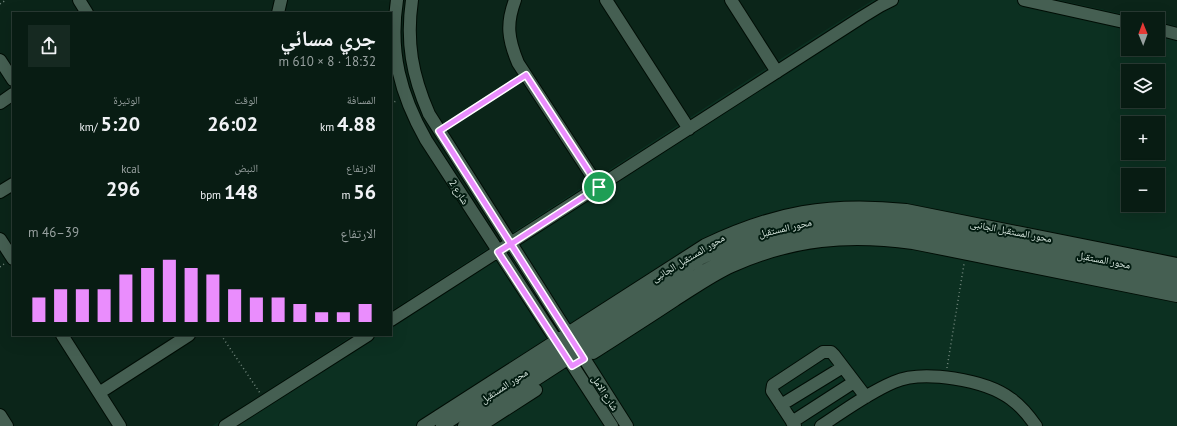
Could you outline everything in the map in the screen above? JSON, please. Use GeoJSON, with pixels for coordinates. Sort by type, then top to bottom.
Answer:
{"type":"FeatureCollection","features":[{"type":"Feature","properties":{"kind":"street"},"geometry":{"type":"LineString","coordinates":[[79,0],[86,12]]}},
{"type":"Feature","properties":{"kind":"street"},"geometry":{"type":"LineString","coordinates":[[278,12],[281,0]]}},
{"type":"Feature","properties":{"kind":"street","name":"شارع 2"},"geometry":{"type":"LineString","coordinates":[[397,0],[394,32],[395,51],[404,96],[414,119],[426,140],[570,363]]}},
{"type":"Feature","properties":{"kind":"street","name":"شارع 2"},"geometry":{"type":"LineString","coordinates":[[412,0],[409,18],[409,38],[414,71],[421,96],[429,114],[581,356]]}},
{"type":"Feature","properties":{"kind":"street"},"geometry":{"type":"LineString","coordinates":[[515,0],[510,13],[508,30],[511,47],[518,63],[599,187]]}},
{"type":"Feature","properties":{"kind":"street"},"geometry":{"type":"LineString","coordinates":[[606,0],[689,129]]}},
{"type":"Feature","properties":{"kind":"street"},"geometry":{"type":"LineString","coordinates":[[731,0],[777,72]]}},
{"type":"Feature","properties":{"kind":"street"},"geometry":{"type":"LineString","coordinates":[[393,316],[511,244],[880,6],[892,0]]}},
{"type":"Feature","properties":{"kind":"street"},"geometry":{"type":"LineString","coordinates":[[1024,0],[1121,21]]}},
{"type":"Feature","properties":{"kind":"street"},"geometry":{"type":"LineString","coordinates":[[1165,31],[1177,34]]}},
{"type":"Feature","properties":{"kind":"street"},"geometry":{"type":"LineString","coordinates":[[0,60],[12,78]]}},
{"type":"Feature","properties":{"kind":"street"},"geometry":{"type":"LineString","coordinates":[[0,103],[12,95]]}},
{"type":"Feature","properties":{"kind":"street"},"geometry":{"type":"LineString","coordinates":[[0,192],[12,185]]}},
{"type":"Feature","properties":{"kind":"street","name":"محور المستقبل الجانبى"},"geometry":{"type":"LineString","coordinates":[[570,338],[705,245],[731,232],[759,222],[788,214],[817,209],[869,207],[906,210],[1177,264]]}},
{"type":"Feature","properties":{"kind":"street","name":"محور المستقبل"},"geometry":{"type":"LineString","coordinates":[[442,426],[558,345],[700,259],[721,248],[766,231],[812,221],[860,218],[907,222],[1177,274]]}},
{"type":"Feature","properties":{"kind":"street","name":"محور المستقبل"},"geometry":{"type":"LineString","coordinates":[[581,356],[705,270],[728,258],[775,241],[825,231],[876,229],[901,231],[1177,287]]}},
{"type":"Feature","properties":{"kind":"street"},"geometry":{"type":"LineString","coordinates":[[480,426],[581,356],[731,267],[756,256],[781,248],[813,241],[860,238],[893,240],[1177,296]]}},
{"type":"Feature","properties":{"kind":"street"},"geometry":{"type":"LineString","coordinates":[[0,239],[12,257]]}},
{"type":"Feature","properties":{"kind":"street"},"geometry":{"type":"LineString","coordinates":[[63,336],[120,426]]}},
{"type":"Feature","properties":{"kind":"street"},"geometry":{"type":"LineString","coordinates":[[225,426],[366,336]]}},
{"type":"Feature","properties":{"kind":"street"},"geometry":{"type":"LineString","coordinates":[[99,393],[181,337]]}},
{"type":"Feature","properties":{"kind":"street"},"geometry":{"type":"LineString","coordinates":[[423,426],[558,345]]}},
{"type":"Feature","properties":{"kind":"street"},"geometry":{"type":"LineString","coordinates":[[854,382],[793,424],[772,391],[775,382],[823,352],[831,352],[866,397]]}},
{"type":"Feature","properties":{"kind":"street","name":"شارع الامل"},"geometry":{"type":"LineString","coordinates":[[581,356],[627,426]]}},
{"type":"Feature","properties":{"kind":"street","name":"محور المستقبل"},"geometry":{"type":"LineString","coordinates":[[464,426],[570,363]]}},
{"type":"Feature","properties":{"kind":"street","name":"شارع الامل"},"geometry":{"type":"LineString","coordinates":[[570,363],[612,426]]}},
{"type":"Feature","properties":{"kind":"street"},"geometry":{"type":"LineString","coordinates":[[781,405],[844,367]]}},
{"type":"Feature","properties":{"kind":"street"},"geometry":{"type":"LineString","coordinates":[[821,426],[866,397],[895,381],[915,377],[945,377],[974,382],[993,389],[1011,399],[1027,414],[1036,426]]}},
{"type":"Feature","properties":{"kind":"street"},"geometry":{"type":"LineString","coordinates":[[0,415],[7,426]]}},
{"type":"Feature","properties":{"kind":"path"},"geometry":{"type":"LineString","coordinates":[[0,4],[6,0]]}},
{"type":"Feature","properties":{"kind":"path"},"geometry":{"type":"LineString","coordinates":[[439,131],[526,75]]}},
{"type":"Feature","properties":{"kind":"path"},"geometry":{"type":"LineString","coordinates":[[945,377],[966,254]]}},
{"type":"Feature","properties":{"kind":"path"},"geometry":{"type":"LineString","coordinates":[[222,336],[265,401]]}},
{"type":"Feature","properties":{"kind":"shaded area"},"geometry":{"type":"Polygon","coordinates":[[[873,0],[1059,0],[1121,14],[1121,56],[1165,56],[1165,23],[1177,26],[1177,426],[212,426],[351,336],[392,336],[392,310],[873,0]]]}},
{"type":"Feature","properties":{"kind":"route"},"geometry":{"type":"LineString","coordinates":[[599,187],[511,244],[498,252],[572,366],[584,359],[511,244],[439,131],[526,75],[599,187]]}}]}
